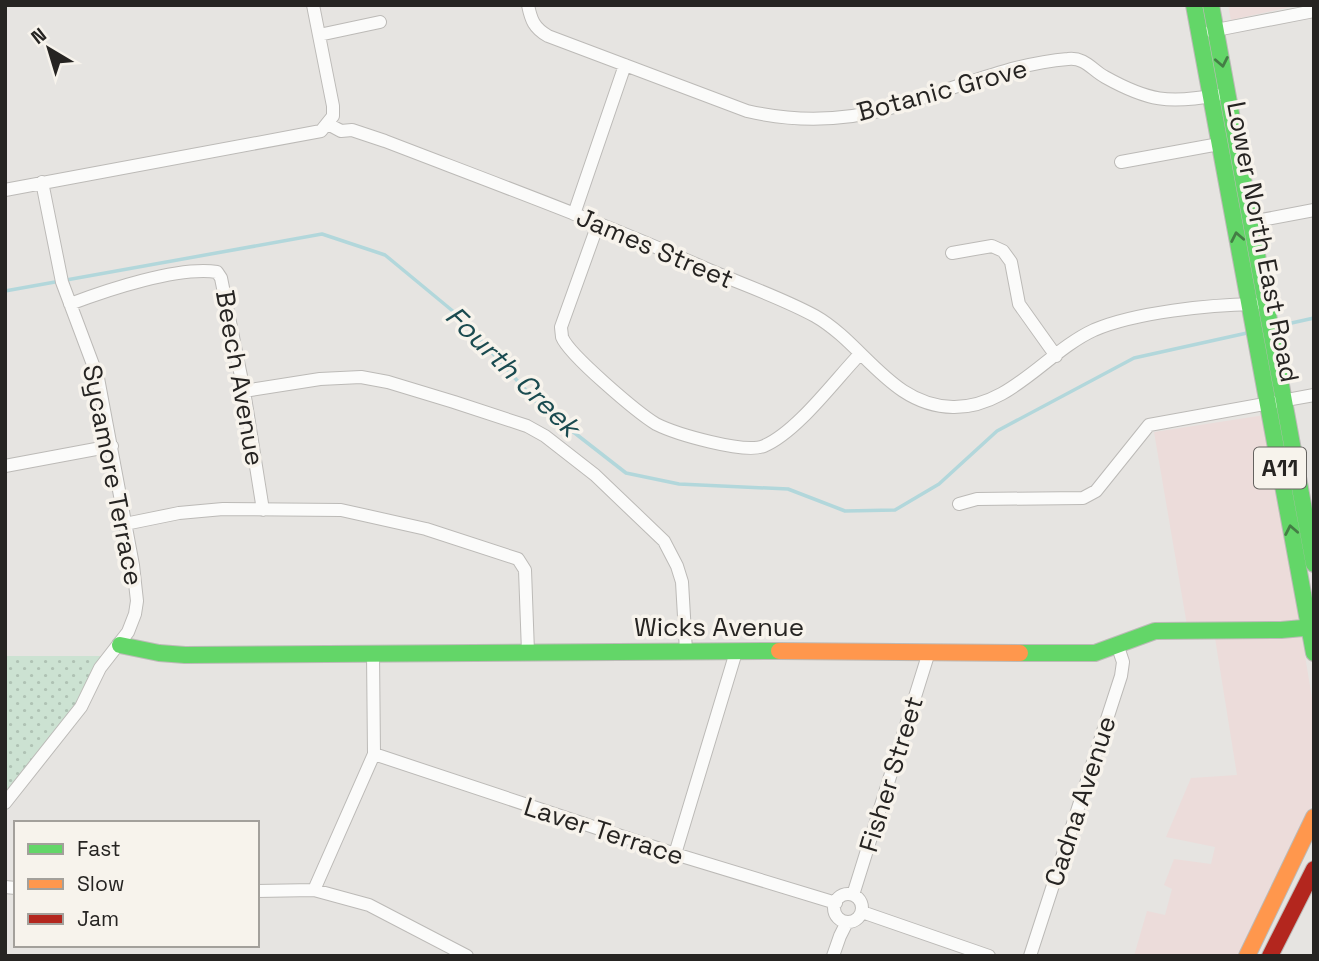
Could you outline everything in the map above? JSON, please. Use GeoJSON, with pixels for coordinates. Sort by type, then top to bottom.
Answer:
{"type":"FeatureCollection","features":[{"type":"Feature","properties":{"kind":"main road","name":"Lower North East Road"},"geometry":{"type":"LineString","coordinates":[[1194,5],[1254,331],[1276,402],[1314,564]]}},
{"type":"Feature","properties":{"kind":"main road","name":"Lower North East Road"},"geometry":{"type":"LineString","coordinates":[[1212,5],[1269,319],[1276,402],[1314,653]]}},
{"type":"Feature","properties":{"kind":"main road","name":"Wicks Avenue"},"geometry":{"type":"LineString","coordinates":[[120,645],[159,653],[186,654],[686,651],[1095,653],[1118,647],[1140,635],[1156,631],[1312,628]]}},
{"type":"Feature","properties":{"kind":"main road"},"geometry":{"type":"LineString","coordinates":[[1249,956],[1314,817]]}},
{"type":"Feature","properties":{"kind":"main road"},"geometry":{"type":"LineString","coordinates":[[1249,956],[1285,903],[1314,845]]}},
{"type":"Feature","properties":{"kind":"main road"},"geometry":{"type":"LineString","coordinates":[[1270,956],[1314,869]]}},
{"type":"Feature","properties":{"kind":"street"},"geometry":{"type":"LineString","coordinates":[[5,190],[321,131],[332,117],[333,107],[313,5]]}},
{"type":"Feature","properties":{"kind":"street","name":"Botanic Grove"},"geometry":{"type":"LineString","coordinates":[[527,5],[532,22],[540,31],[747,111],[793,119],[830,118],[892,107],[1002,72],[1073,58],[1086,62],[1099,74],[1125,88],[1156,99],[1172,101],[1228,94]]}},
{"type":"Feature","properties":{"kind":"street"},"geometry":{"type":"LineString","coordinates":[[1199,33],[1314,11]]}},
{"type":"Feature","properties":{"kind":"street"},"geometry":{"type":"LineString","coordinates":[[319,35],[380,22]]}},
{"type":"Feature","properties":{"kind":"street"},"geometry":{"type":"LineString","coordinates":[[574,214],[625,65]]}},
{"type":"Feature","properties":{"kind":"street","name":"James Street"},"geometry":{"type":"LineString","coordinates":[[328,124],[341,131],[352,130],[385,141],[630,235],[813,315],[894,386],[911,397],[939,406],[982,404],[1001,394],[1076,340],[1114,323],[1167,312],[1249,304],[1269,319]]}},
{"type":"Feature","properties":{"kind":"street"},"geometry":{"type":"LineString","coordinates":[[1121,162],[1219,144]]}},
{"type":"Feature","properties":{"kind":"street","name":"Sycamore Terrace"},"geometry":{"type":"LineString","coordinates":[[5,803],[81,707],[100,668],[128,632],[137,601],[98,378],[61,278],[42,182]]}},
{"type":"Feature","properties":{"kind":"street"},"geometry":{"type":"LineString","coordinates":[[1251,222],[1314,211]]}},
{"type":"Feature","properties":{"kind":"street"},"geometry":{"type":"LineString","coordinates":[[598,224],[561,327],[562,337],[627,404],[657,424],[674,431],[732,445],[753,449],[765,445],[793,426],[860,354]]}},
{"type":"Feature","properties":{"kind":"street"},"geometry":{"type":"LineString","coordinates":[[952,253],[992,246],[1003,251],[1011,261],[1019,304],[1056,356]]}},
{"type":"Feature","properties":{"kind":"street","name":"Beech Avenue"},"geometry":{"type":"LineString","coordinates":[[70,304],[113,288],[179,274],[217,272],[221,278],[244,391],[263,510]]}},
{"type":"Feature","properties":{"kind":"street"},"geometry":{"type":"LineString","coordinates":[[244,391],[320,379],[362,377],[454,402],[527,426],[545,436],[595,475],[664,541],[682,582],[686,651]]}},
{"type":"Feature","properties":{"kind":"street"},"geometry":{"type":"LineString","coordinates":[[959,504],[977,499],[1083,498],[1096,491],[1149,425],[1314,395]]}},
{"type":"Feature","properties":{"kind":"street"},"geometry":{"type":"LineString","coordinates":[[5,466],[112,446]]}},
{"type":"Feature","properties":{"kind":"street"},"geometry":{"type":"LineString","coordinates":[[125,524],[179,513],[223,509],[341,510],[426,529],[518,559],[525,570],[528,652]]}},
{"type":"Feature","properties":{"kind":"street","name":"Cadna Avenue"},"geometry":{"type":"LineString","coordinates":[[1030,956],[1121,676],[1124,662],[1118,647]]}},
{"type":"Feature","properties":{"kind":"street"},"geometry":{"type":"LineString","coordinates":[[675,854],[736,652]]}},
{"type":"Feature","properties":{"kind":"street","name":"Fisher Street"},"geometry":{"type":"LineString","coordinates":[[853,895],[929,652]]}},
{"type":"Feature","properties":{"kind":"street"},"geometry":{"type":"LineString","coordinates":[[314,890],[374,754],[373,653]]}},
{"type":"Feature","properties":{"kind":"street","name":"Laver Terrace"},"geometry":{"type":"LineString","coordinates":[[374,754],[675,854],[836,904]]}},
{"type":"Feature","properties":{"kind":"street"},"geometry":{"type":"LineString","coordinates":[[259,891],[314,890],[369,905],[467,956]]}},
{"type":"Feature","properties":{"kind":"street"},"geometry":{"type":"LineString","coordinates":[[853,895],[860,901],[862,912],[858,919],[847,922],[837,917],[834,908],[836,904],[840,897],[853,895]]}},
{"type":"Feature","properties":{"kind":"street"},"geometry":{"type":"LineString","coordinates":[[862,912],[989,956]]}},
{"type":"Feature","properties":{"kind":"street"},"geometry":{"type":"LineString","coordinates":[[833,956],[847,922]]}},
{"type":"Feature","properties":{"kind":"shaded area"},"geometry":{"type":"Polygon","coordinates":[[[1228,5],[1295,5],[1295,6],[1231,20],[1228,5]]]}},
{"type":"Feature","properties":{"kind":"shaded area"},"geometry":{"type":"Polygon","coordinates":[[[1265,415],[1314,710],[1314,801],[1239,956],[1134,956],[1147,911],[1165,915],[1172,889],[1164,885],[1174,859],[1211,864],[1215,847],[1166,837],[1191,778],[1237,775],[1215,638],[1189,637],[1154,432],[1265,415]]]}},
{"type":"Feature","properties":{"kind":"green space"},"geometry":{"type":"Polygon","coordinates":[[[5,656],[108,656],[93,682],[5,806],[5,656]]]}},
{"type":"Feature","properties":{"kind":"waterway","name":"Fourth Creek"},"geometry":{"type":"LineString","coordinates":[[5,291],[322,234],[385,255],[460,317],[540,406],[626,473],[679,484],[788,489],[845,511],[895,510],[939,484],[997,431],[1134,358],[1247,333]]}},
{"type":"Feature","properties":{"kind":"waterway","name":"Fourth Creek"},"geometry":{"type":"LineString","coordinates":[[1278,326],[1314,318]]}},
{"type":"Feature","properties":{"kind":"traffic: fast"},"geometry":{"type":"LineString","coordinates":[[1194,5],[1314,653]]}},
{"type":"Feature","properties":{"kind":"traffic: fast"},"geometry":{"type":"LineString","coordinates":[[1211,5],[1314,564]]}},
{"type":"Feature","properties":{"kind":"traffic: fast"},"geometry":{"type":"LineString","coordinates":[[1020,653],[1095,653],[1155,631],[1281,630],[1314,627]]}},
{"type":"Feature","properties":{"kind":"traffic: fast"},"geometry":{"type":"LineString","coordinates":[[120,645],[185,655],[779,651]]}},
{"type":"Feature","properties":{"kind":"traffic: slow"},"geometry":{"type":"LineString","coordinates":[[779,651],[1020,653]]}},
{"type":"Feature","properties":{"kind":"traffic: slow"},"geometry":{"type":"LineString","coordinates":[[1247,956],[1314,817]]}},
{"type":"Feature","properties":{"kind":"traffic: jam"},"geometry":{"type":"LineString","coordinates":[[1270,956],[1314,869]]}}]}
